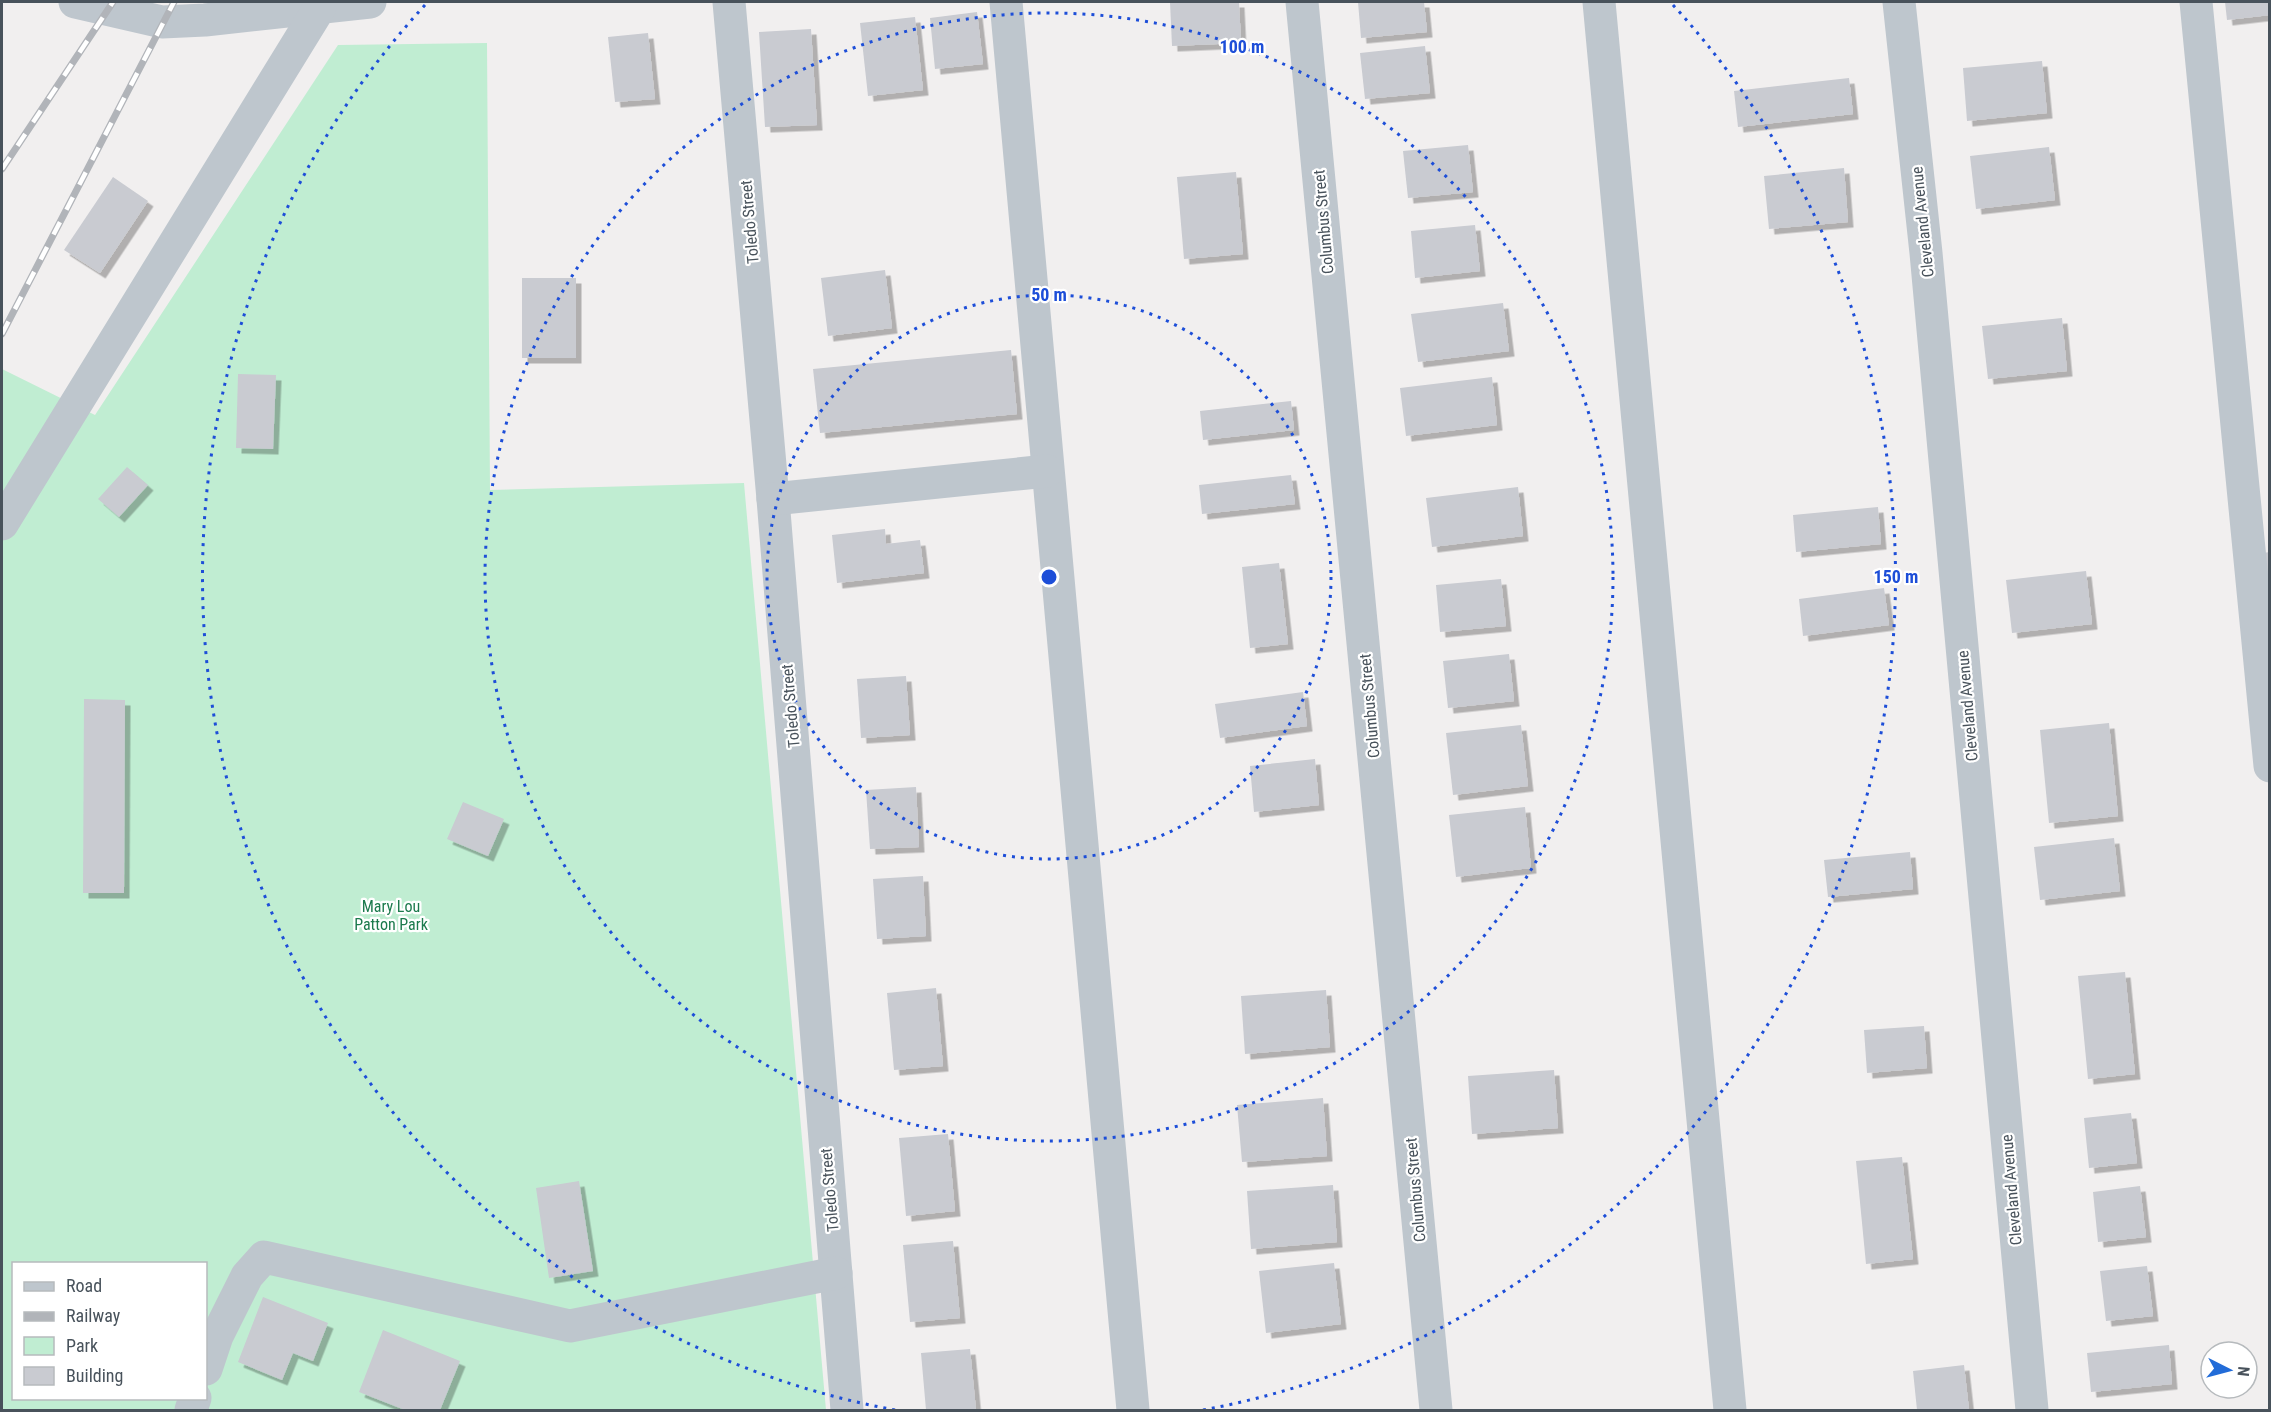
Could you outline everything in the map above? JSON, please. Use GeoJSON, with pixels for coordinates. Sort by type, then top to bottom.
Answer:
{"type":"FeatureCollection","features":[{"type":"Feature","properties":{"kind":"street"},"geometry":{"type":"LineString","coordinates":[[75,2],[162,22],[205,20],[370,2]]}},
{"type":"Feature","properties":{"kind":"street","name":"Toledo Street"},"geometry":{"type":"LineString","coordinates":[[729,2],[773,499],[847,1410]]}},
{"type":"Feature","properties":{"kind":"street"},"geometry":{"type":"LineString","coordinates":[[1006,2],[1133,1410]]}},
{"type":"Feature","properties":{"kind":"street","name":"Columbus Street"},"geometry":{"type":"LineString","coordinates":[[1302,2],[1436,1410]]}},
{"type":"Feature","properties":{"kind":"street"},"geometry":{"type":"LineString","coordinates":[[1599,2],[1730,1410]]}},
{"type":"Feature","properties":{"kind":"street","name":"Cleveland Avenue"},"geometry":{"type":"LineString","coordinates":[[1899,2],[1926,253],[2032,1410]]}},
{"type":"Feature","properties":{"kind":"street"},"geometry":{"type":"LineString","coordinates":[[2196,2],[2270,766]]}},
{"type":"Feature","properties":{"kind":"street"},"geometry":{"type":"LineString","coordinates":[[2,524],[320,7]]}},
{"type":"Feature","properties":{"kind":"street"},"geometry":{"type":"LineString","coordinates":[[773,499],[1047,471]]}},
{"type":"Feature","properties":{"kind":"street"},"geometry":{"type":"LineString","coordinates":[[207,1366],[217,1336],[247,1276],[264,1257],[570,1326],[836,1273]]}},
{"type":"Feature","properties":{"kind":"green space","name":"Mary Lou Patton Park"},"geometry":{"type":"Polygon","coordinates":[[[487,43],[490,490],[744,483],[826,1410],[2,1410],[2,369],[95,415],[338,45],[487,43]]]}},
{"type":"Feature","properties":{"kind":"building"},"geometry":{"type":"Polygon","coordinates":[[[1170,2],[1239,2],[1241,43],[1172,46],[1170,2]]]}},
{"type":"Feature","properties":{"kind":"building"},"geometry":{"type":"Polygon","coordinates":[[[1358,2],[1424,2],[1427,32],[1361,38],[1358,2]]]}},
{"type":"Feature","properties":{"kind":"building"},"geometry":{"type":"Polygon","coordinates":[[[2225,2],[2270,2],[2270,15],[2227,20],[2225,2]]]}},
{"type":"Feature","properties":{"kind":"building"},"geometry":{"type":"Polygon","coordinates":[[[977,12],[983,64],[935,69],[930,18],[977,12]]]}},
{"type":"Feature","properties":{"kind":"building"},"geometry":{"type":"Polygon","coordinates":[[[915,17],[923,90],[868,96],[860,23],[915,17]]]}},
{"type":"Feature","properties":{"kind":"building"},"geometry":{"type":"Polygon","coordinates":[[[811,29],[817,125],[765,127],[759,32],[811,29]]]}},
{"type":"Feature","properties":{"kind":"building"},"geometry":{"type":"Polygon","coordinates":[[[648,33],[655,99],[615,102],[608,37],[648,33]]]}},
{"type":"Feature","properties":{"kind":"building"},"geometry":{"type":"Polygon","coordinates":[[[1425,46],[1430,93],[1365,99],[1360,53],[1425,46]]]}},
{"type":"Feature","properties":{"kind":"building"},"geometry":{"type":"Polygon","coordinates":[[[2042,61],[2047,113],[1967,121],[1963,68],[2042,61]]]}},
{"type":"Feature","properties":{"kind":"building"},"geometry":{"type":"Polygon","coordinates":[[[1849,78],[1853,114],[1738,127],[1734,91],[1849,78]]]}},
{"type":"Feature","properties":{"kind":"building"},"geometry":{"type":"Polygon","coordinates":[[[1468,145],[1473,192],[1408,198],[1403,151],[1468,145]]]}},
{"type":"Feature","properties":{"kind":"building"},"geometry":{"type":"Polygon","coordinates":[[[2049,147],[2055,200],[1976,209],[1970,156],[2049,147]]]}},
{"type":"Feature","properties":{"kind":"building"},"geometry":{"type":"Polygon","coordinates":[[[1844,168],[1848,222],[1769,229],[1764,176],[1844,168]]]}},
{"type":"Feature","properties":{"kind":"building"},"geometry":{"type":"Polygon","coordinates":[[[1236,172],[1243,254],[1184,259],[1177,177],[1236,172]]]}},
{"type":"Feature","properties":{"kind":"building"},"geometry":{"type":"Polygon","coordinates":[[[113,177],[148,201],[100,273],[64,250],[113,177]]]}},
{"type":"Feature","properties":{"kind":"building"},"geometry":{"type":"Polygon","coordinates":[[[1475,225],[1480,271],[1415,278],[1411,231],[1475,225]]]}},
{"type":"Feature","properties":{"kind":"building"},"geometry":{"type":"Polygon","coordinates":[[[885,270],[892,328],[828,336],[821,278],[885,270]]]}},
{"type":"Feature","properties":{"kind":"building"},"geometry":{"type":"Polygon","coordinates":[[[522,278],[576,278],[576,358],[522,358],[522,278]]]}},
{"type":"Feature","properties":{"kind":"building"},"geometry":{"type":"Polygon","coordinates":[[[1503,303],[1509,351],[1418,362],[1411,314],[1503,303]]]}},
{"type":"Feature","properties":{"kind":"building"},"geometry":{"type":"Polygon","coordinates":[[[2062,318],[2067,371],[1988,379],[1982,326],[2062,318]]]}},
{"type":"Feature","properties":{"kind":"building"},"geometry":{"type":"Polygon","coordinates":[[[1011,350],[1017,414],[820,433],[813,369],[1011,350]]]}},
{"type":"Feature","properties":{"kind":"building"},"geometry":{"type":"Polygon","coordinates":[[[238,374],[276,375],[273,449],[236,448],[238,374]]]}},
{"type":"Feature","properties":{"kind":"building"},"geometry":{"type":"Polygon","coordinates":[[[1492,377],[1497,425],[1406,436],[1400,388],[1492,377]]]}},
{"type":"Feature","properties":{"kind":"building"},"geometry":{"type":"Polygon","coordinates":[[[1291,401],[1294,430],[1203,440],[1200,411],[1291,401]]]}},
{"type":"Feature","properties":{"kind":"building"},"geometry":{"type":"Polygon","coordinates":[[[127,467],[148,485],[119,517],[98,499],[127,467]]]}},
{"type":"Feature","properties":{"kind":"building"},"geometry":{"type":"Polygon","coordinates":[[[1291,475],[1295,504],[1202,514],[1199,485],[1291,475]]]}},
{"type":"Feature","properties":{"kind":"building"},"geometry":{"type":"Polygon","coordinates":[[[1518,487],[1523,536],[1432,547],[1426,498],[1518,487]]]}},
{"type":"Feature","properties":{"kind":"building"},"geometry":{"type":"Polygon","coordinates":[[[1878,507],[1881,544],[1796,552],[1793,515],[1878,507]]]}},
{"type":"Feature","properties":{"kind":"building"},"geometry":{"type":"Polygon","coordinates":[[[885,529],[886,544],[920,540],[924,573],[837,583],[832,535],[885,529]]]}},
{"type":"Feature","properties":{"kind":"building"},"geometry":{"type":"Polygon","coordinates":[[[2270,552],[2270,603],[2263,553],[2270,552]]]}},
{"type":"Feature","properties":{"kind":"building"},"geometry":{"type":"Polygon","coordinates":[[[1279,563],[1288,644],[1250,648],[1242,567],[1279,563]]]}},
{"type":"Feature","properties":{"kind":"building"},"geometry":{"type":"Polygon","coordinates":[[[2086,571],[2092,624],[2012,633],[2006,580],[2086,571]]]}},
{"type":"Feature","properties":{"kind":"building"},"geometry":{"type":"Polygon","coordinates":[[[1501,579],[1506,626],[1440,632],[1436,585],[1501,579]]]}},
{"type":"Feature","properties":{"kind":"building"},"geometry":{"type":"Polygon","coordinates":[[[1884,588],[1889,625],[1803,636],[1799,599],[1884,588]]]}},
{"type":"Feature","properties":{"kind":"building"},"geometry":{"type":"Polygon","coordinates":[[[1509,654],[1514,701],[1448,708],[1443,661],[1509,654]]]}},
{"type":"Feature","properties":{"kind":"building"},"geometry":{"type":"Polygon","coordinates":[[[906,676],[910,735],[861,738],[857,679],[906,676]]]}},
{"type":"Feature","properties":{"kind":"building"},"geometry":{"type":"Polygon","coordinates":[[[1303,692],[1307,726],[1220,738],[1215,704],[1303,692]]]}},
{"type":"Feature","properties":{"kind":"building"},"geometry":{"type":"Polygon","coordinates":[[[84,699],[125,700],[124,893],[83,893],[84,699]]]}},
{"type":"Feature","properties":{"kind":"building"},"geometry":{"type":"Polygon","coordinates":[[[2109,723],[2118,816],[2049,823],[2040,730],[2109,723]]]}},
{"type":"Feature","properties":{"kind":"building"},"geometry":{"type":"Polygon","coordinates":[[[1521,725],[1528,786],[1453,795],[1446,733],[1521,725]]]}},
{"type":"Feature","properties":{"kind":"building"},"geometry":{"type":"Polygon","coordinates":[[[1315,759],[1319,805],[1254,812],[1250,766],[1315,759]]]}},
{"type":"Feature","properties":{"kind":"building"},"geometry":{"type":"Polygon","coordinates":[[[916,787],[919,847],[870,849],[866,790],[916,787]]]}},
{"type":"Feature","properties":{"kind":"building"},"geometry":{"type":"Polygon","coordinates":[[[463,802],[504,819],[488,856],[447,839],[463,802]]]}},
{"type":"Feature","properties":{"kind":"building"},"geometry":{"type":"Polygon","coordinates":[[[1525,807],[1531,868],[1456,877],[1449,815],[1525,807]]]}},
{"type":"Feature","properties":{"kind":"building"},"geometry":{"type":"Polygon","coordinates":[[[2114,838],[2120,891],[2040,900],[2034,847],[2114,838]]]}},
{"type":"Feature","properties":{"kind":"building"},"geometry":{"type":"Polygon","coordinates":[[[1910,852],[1913,889],[1828,897],[1824,860],[1910,852]]]}},
{"type":"Feature","properties":{"kind":"building"},"geometry":{"type":"Polygon","coordinates":[[[923,876],[926,936],[877,939],[873,879],[923,876]]]}},
{"type":"Feature","properties":{"kind":"building"},"geometry":{"type":"Polygon","coordinates":[[[2125,972],[2135,1074],[2088,1079],[2078,976],[2125,972]]]}},
{"type":"Feature","properties":{"kind":"building"},"geometry":{"type":"Polygon","coordinates":[[[936,988],[943,1066],[894,1070],[887,993],[936,988]]]}},
{"type":"Feature","properties":{"kind":"building"},"geometry":{"type":"Polygon","coordinates":[[[1326,990],[1330,1047],[1245,1054],[1241,996],[1326,990]]]}},
{"type":"Feature","properties":{"kind":"building"},"geometry":{"type":"Polygon","coordinates":[[[1924,1026],[1927,1068],[1867,1073],[1864,1030],[1924,1026]]]}},
{"type":"Feature","properties":{"kind":"building"},"geometry":{"type":"Polygon","coordinates":[[[1554,1070],[1558,1128],[1472,1134],[1468,1076],[1554,1070]]]}},
{"type":"Feature","properties":{"kind":"building"},"geometry":{"type":"Polygon","coordinates":[[[1323,1098],[1327,1156],[1242,1162],[1237,1105],[1323,1098]]]}},
{"type":"Feature","properties":{"kind":"building"},"geometry":{"type":"Polygon","coordinates":[[[2131,1113],[2137,1163],[2089,1168],[2084,1118],[2131,1113]]]}},
{"type":"Feature","properties":{"kind":"building"},"geometry":{"type":"Polygon","coordinates":[[[948,1134],[955,1211],[906,1216],[899,1138],[948,1134]]]}},
{"type":"Feature","properties":{"kind":"building"},"geometry":{"type":"Polygon","coordinates":[[[1902,1157],[1913,1259],[1866,1264],[1856,1161],[1902,1157]]]}},
{"type":"Feature","properties":{"kind":"building"},"geometry":{"type":"Polygon","coordinates":[[[579,1181],[593,1271],[549,1278],[536,1188],[579,1181]]]}},
{"type":"Feature","properties":{"kind":"building"},"geometry":{"type":"Polygon","coordinates":[[[1333,1185],[1337,1242],[1251,1249],[1247,1191],[1333,1185]]]}},
{"type":"Feature","properties":{"kind":"building"},"geometry":{"type":"Polygon","coordinates":[[[2140,1186],[2146,1237],[2098,1242],[2093,1192],[2140,1186]]]}},
{"type":"Feature","properties":{"kind":"building"},"geometry":{"type":"Polygon","coordinates":[[[953,1241],[960,1318],[910,1322],[903,1245],[953,1241]]]}},
{"type":"Feature","properties":{"kind":"building"},"geometry":{"type":"Polygon","coordinates":[[[1334,1263],[1341,1324],[1266,1333],[1259,1271],[1334,1263]]]}},
{"type":"Feature","properties":{"kind":"building"},"geometry":{"type":"Polygon","coordinates":[[[2147,1266],[2153,1316],[2106,1321],[2100,1271],[2147,1266]]]}},
{"type":"Feature","properties":{"kind":"building"},"geometry":{"type":"Polygon","coordinates":[[[263,1297],[328,1323],[313,1361],[293,1353],[282,1380],[238,1362],[263,1297]]]}},
{"type":"Feature","properties":{"kind":"building"},"geometry":{"type":"Polygon","coordinates":[[[383,1330],[460,1361],[440,1410],[405,1410],[359,1392],[383,1330]]]}},
{"type":"Feature","properties":{"kind":"building"},"geometry":{"type":"Polygon","coordinates":[[[2169,1345],[2172,1384],[2091,1392],[2087,1353],[2169,1345]]]}},
{"type":"Feature","properties":{"kind":"building"},"geometry":{"type":"Polygon","coordinates":[[[970,1349],[976,1410],[926,1410],[921,1353],[970,1349]]]}},
{"type":"Feature","properties":{"kind":"building"},"geometry":{"type":"Polygon","coordinates":[[[1964,1365],[1969,1410],[1917,1410],[1913,1371],[1964,1365]]]}},
{"type":"Feature","properties":{"kind":"railway"},"geometry":{"type":"LineString","coordinates":[[2,169],[113,2]]}},
{"type":"Feature","properties":{"kind":"railway"},"geometry":{"type":"LineString","coordinates":[[2,334],[174,2]]}}]}
